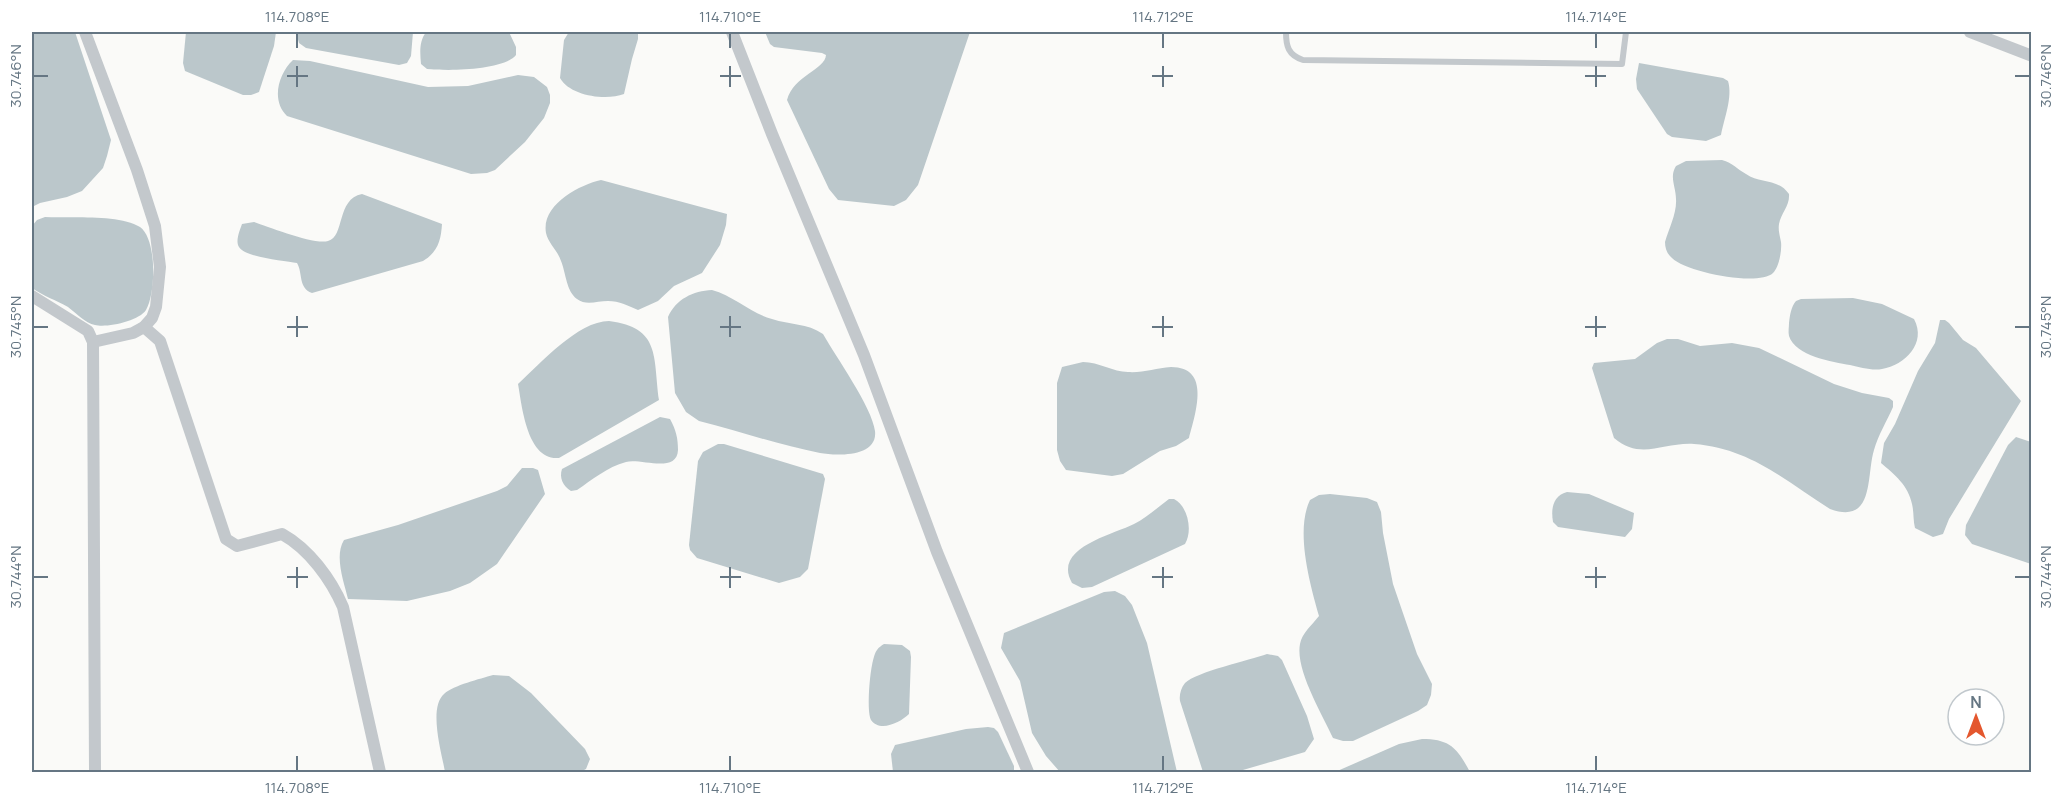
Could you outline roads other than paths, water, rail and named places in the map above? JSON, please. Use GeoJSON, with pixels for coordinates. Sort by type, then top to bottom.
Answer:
{"type":"FeatureCollection","features":[{"type":"Feature","properties":{"kind":"street"},"geometry":{"type":"LineString","coordinates":[[85,32],[137,170],[158,238],[160,267],[156,307],[152,318],[144,327],[133,333],[93,342]]}},
{"type":"Feature","properties":{"kind":"street"},"geometry":{"type":"LineString","coordinates":[[732,32],[771,134],[864,355],[937,552],[1028,772]]}},
{"type":"Feature","properties":{"kind":"street"},"geometry":{"type":"LineString","coordinates":[[1970,32],[2031,56]]}},
{"type":"Feature","properties":{"kind":"street"},"geometry":{"type":"LineString","coordinates":[[32,296],[88,331],[93,342],[95,772]]}},
{"type":"Feature","properties":{"kind":"street"},"geometry":{"type":"LineString","coordinates":[[144,327],[160,341],[226,539],[237,546],[282,534],[298,542],[336,591],[343,607],[380,772]]}},
{"type":"Feature","properties":{"kind":"lane"},"geometry":{"type":"LineString","coordinates":[[1286,32],[1288,51],[1303,60],[1622,64],[1626,32]]}}]}
